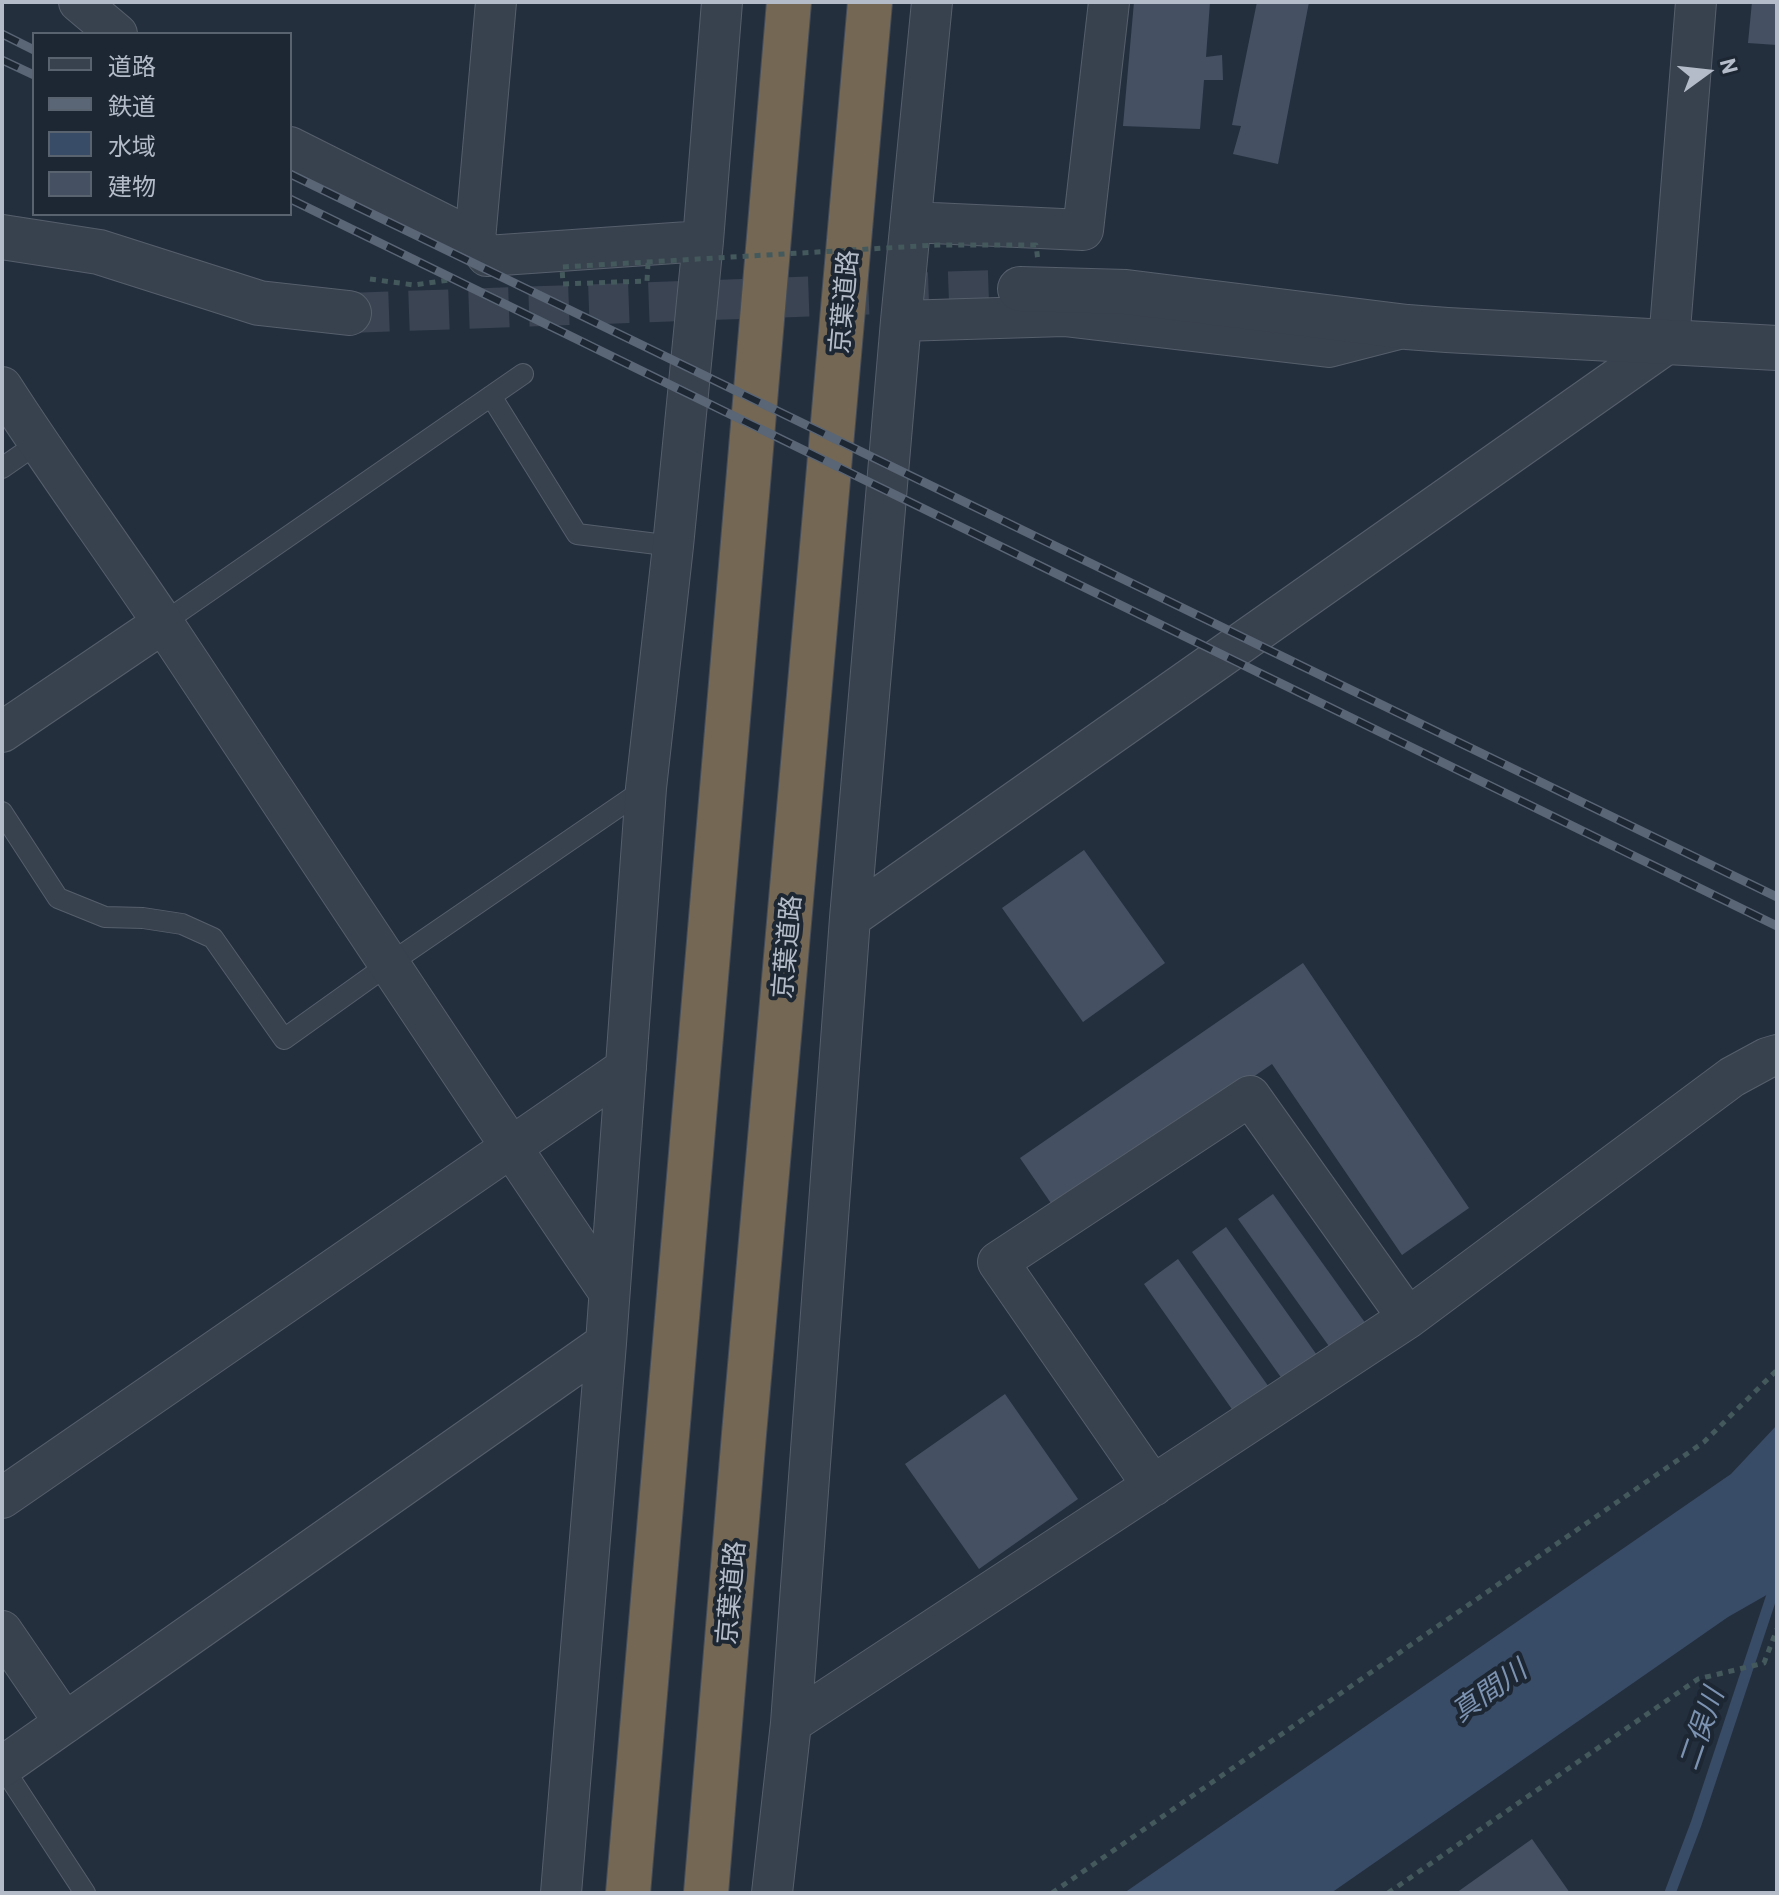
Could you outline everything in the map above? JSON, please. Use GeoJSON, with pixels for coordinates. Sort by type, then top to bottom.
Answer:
{"type":"FeatureCollection","features":[{"type":"Feature","properties":{"kind":"highway"},"geometry":{"type":"LineString","coordinates":[[628,1893],[789,2]]}},
{"type":"Feature","properties":{"kind":"highway","name":"京葉道路"},"geometry":{"type":"LineString","coordinates":[[706,1893],[870,2]]}},
{"type":"Feature","properties":{"kind":"street"},"geometry":{"type":"LineString","coordinates":[[79,2],[115,32]]}},
{"type":"Feature","properties":{"kind":"street"},"geometry":{"type":"LineString","coordinates":[[553,1887],[606,1343],[646,788],[703,241],[722,2]]}},
{"type":"Feature","properties":{"kind":"street"},"geometry":{"type":"LineString","coordinates":[[772,1893],[791,1723],[850,918],[901,321],[932,2]]}},
{"type":"Feature","properties":{"kind":"street"},"geometry":{"type":"LineString","coordinates":[[911,222],[1083,230],[1109,2]]}},
{"type":"Feature","properties":{"kind":"street"},"geometry":{"type":"LineString","coordinates":[[1669,342],[1696,2]]}},
{"type":"Feature","properties":{"kind":"street"},"geometry":{"type":"LineString","coordinates":[[475,240],[487,6]]}},
{"type":"Feature","properties":{"kind":"street"},"geometry":{"type":"LineString","coordinates":[[292,148],[475,240],[487,256],[703,241]]}},
{"type":"Feature","properties":{"kind":"street"},"geometry":{"type":"LineString","coordinates":[[2,237],[99,252],[259,303],[352,295]]}},
{"type":"Feature","properties":{"kind":"street"},"geometry":{"type":"LineString","coordinates":[[1029,275],[1126,292],[1407,327],[1777,348]]}},
{"type":"Feature","properties":{"kind":"street"},"geometry":{"type":"LineString","coordinates":[[901,321],[1064,316],[1329,347],[1407,327]]}},
{"type":"Feature","properties":{"kind":"street"},"geometry":{"type":"LineString","coordinates":[[850,918],[1669,342]]}},
{"type":"Feature","properties":{"kind":"street"},"geometry":{"type":"LineString","coordinates":[[2,387],[609,1292]]}},
{"type":"Feature","properties":{"kind":"street"},"geometry":{"type":"LineString","coordinates":[[2,732],[163,623]]}},
{"type":"Feature","properties":{"kind":"street"},"geometry":{"type":"LineString","coordinates":[[791,1723],[1408,1318],[1732,1077],[1777,1055]]}},
{"type":"Feature","properties":{"kind":"street"},"geometry":{"type":"LineString","coordinates":[[2,1498],[626,1068]]}},
{"type":"Feature","properties":{"kind":"street"},"geometry":{"type":"LineString","coordinates":[[1153,1486],[998,1262],[1250,1096],[1408,1318]]}},
{"type":"Feature","properties":{"kind":"street"},"geometry":{"type":"LineString","coordinates":[[2,1766],[606,1343]]}},
{"type":"Feature","properties":{"kind":"street"},"geometry":{"type":"LineString","coordinates":[[2,1631],[65,1723]]}},
{"type":"Feature","properties":{"kind":"lane"},"geometry":{"type":"LineString","coordinates":[[163,623],[523,374]]}},
{"type":"Feature","properties":{"kind":"lane"},"geometry":{"type":"LineString","coordinates":[[491,396],[577,534],[673,546]]}},
{"type":"Feature","properties":{"kind":"lane"},"geometry":{"type":"LineString","coordinates":[[2,468],[38,443]]}},
{"type":"Feature","properties":{"kind":"lane"},"geometry":{"type":"LineString","coordinates":[[2,812],[58,898],[105,917],[143,918],[182,924],[213,938],[284,1039],[646,788]]}},
{"type":"Feature","properties":{"kind":"lane"},"geometry":{"type":"LineString","coordinates":[[2,1766],[85,1893]]}},
{"type":"Feature","properties":{"kind":"path"},"geometry":{"type":"LineString","coordinates":[[648,263],[647,281],[563,284],[562,267],[937,245],[1036,245],[1029,275]]}},
{"type":"Feature","properties":{"kind":"path"},"geometry":{"type":"LineString","coordinates":[[352,295],[461,278]]}},
{"type":"Feature","properties":{"kind":"path"},"geometry":{"type":"LineString","coordinates":[[1052,1893],[1704,1442],[1777,1370]]}},
{"type":"Feature","properties":{"kind":"path"},"geometry":{"type":"LineString","coordinates":[[1388,1893],[1698,1679],[1764,1663],[1777,1629]]}},
{"type":"Feature","properties":{"kind":"water","name":"真間川"},"geometry":{"type":"Polygon","coordinates":[[[1777,1425],[1777,1589],[1728,1617],[1331,1893],[1124,1893],[1731,1474],[1777,1425]]]}},
{"type":"Feature","properties":{"kind":"building"},"geometry":{"type":"Polygon","coordinates":[[[1134,2],[1210,2],[1206,57],[1222,55],[1223,80],[1204,80],[1200,129],[1123,126],[1134,2]]]}},
{"type":"Feature","properties":{"kind":"building"},"geometry":{"type":"Polygon","coordinates":[[[1257,2],[1309,2],[1278,164],[1233,154],[1241,126],[1232,125],[1257,2]]]}},
{"type":"Feature","properties":{"kind":"building"},"geometry":{"type":"Polygon","coordinates":[[[1752,2],[1777,2],[1777,45],[1748,43],[1752,2]]]}},
{"type":"Feature","properties":{"kind":"building"},"geometry":{"type":"Polygon","coordinates":[[[1084,850],[1165,963],[1083,1022],[1002,908],[1084,850]]]}},
{"type":"Feature","properties":{"kind":"building"},"geometry":{"type":"Polygon","coordinates":[[[1303,963],[1469,1208],[1402,1255],[1272,1064],[1057,1212],[1020,1158],[1303,963]]]}},
{"type":"Feature","properties":{"kind":"building"},"geometry":{"type":"Polygon","coordinates":[[[1273,1194],[1366,1324],[1331,1349],[1238,1219],[1273,1194]]]}},
{"type":"Feature","properties":{"kind":"building"},"geometry":{"type":"Polygon","coordinates":[[[1226,1227],[1319,1358],[1285,1383],[1192,1252],[1226,1227]]]}},
{"type":"Feature","properties":{"kind":"building"},"geometry":{"type":"Polygon","coordinates":[[[1178,1259],[1271,1390],[1236,1415],[1144,1284],[1178,1259]]]}},
{"type":"Feature","properties":{"kind":"building"},"geometry":{"type":"Polygon","coordinates":[[[1005,1394],[1078,1499],[979,1569],[905,1464],[1005,1394]]]}},
{"type":"Feature","properties":{"kind":"building"},"geometry":{"type":"Polygon","coordinates":[[[1532,1839],[1570,1893],[1456,1893],[1532,1839]]]}},
{"type":"Feature","properties":{"kind":"waterway","name":"二俣川"},"geometry":{"type":"LineString","coordinates":[[1670,1893],[1777,1580]]}},
{"type":"Feature","properties":{"kind":"tunnel"},"geometry":{"type":"LineString","coordinates":[[349,313],[1020,289]]}},
{"type":"Feature","properties":{"kind":"railway"},"geometry":{"type":"LineString","coordinates":[[2,34],[32,49]]}},
{"type":"Feature","properties":{"kind":"railway"},"geometry":{"type":"LineString","coordinates":[[2,60],[32,74]]}},
{"type":"Feature","properties":{"kind":"railway"},"geometry":{"type":"LineString","coordinates":[[292,175],[1777,897]]}},
{"type":"Feature","properties":{"kind":"railway"},"geometry":{"type":"LineString","coordinates":[[292,200],[1777,926]]}}]}
